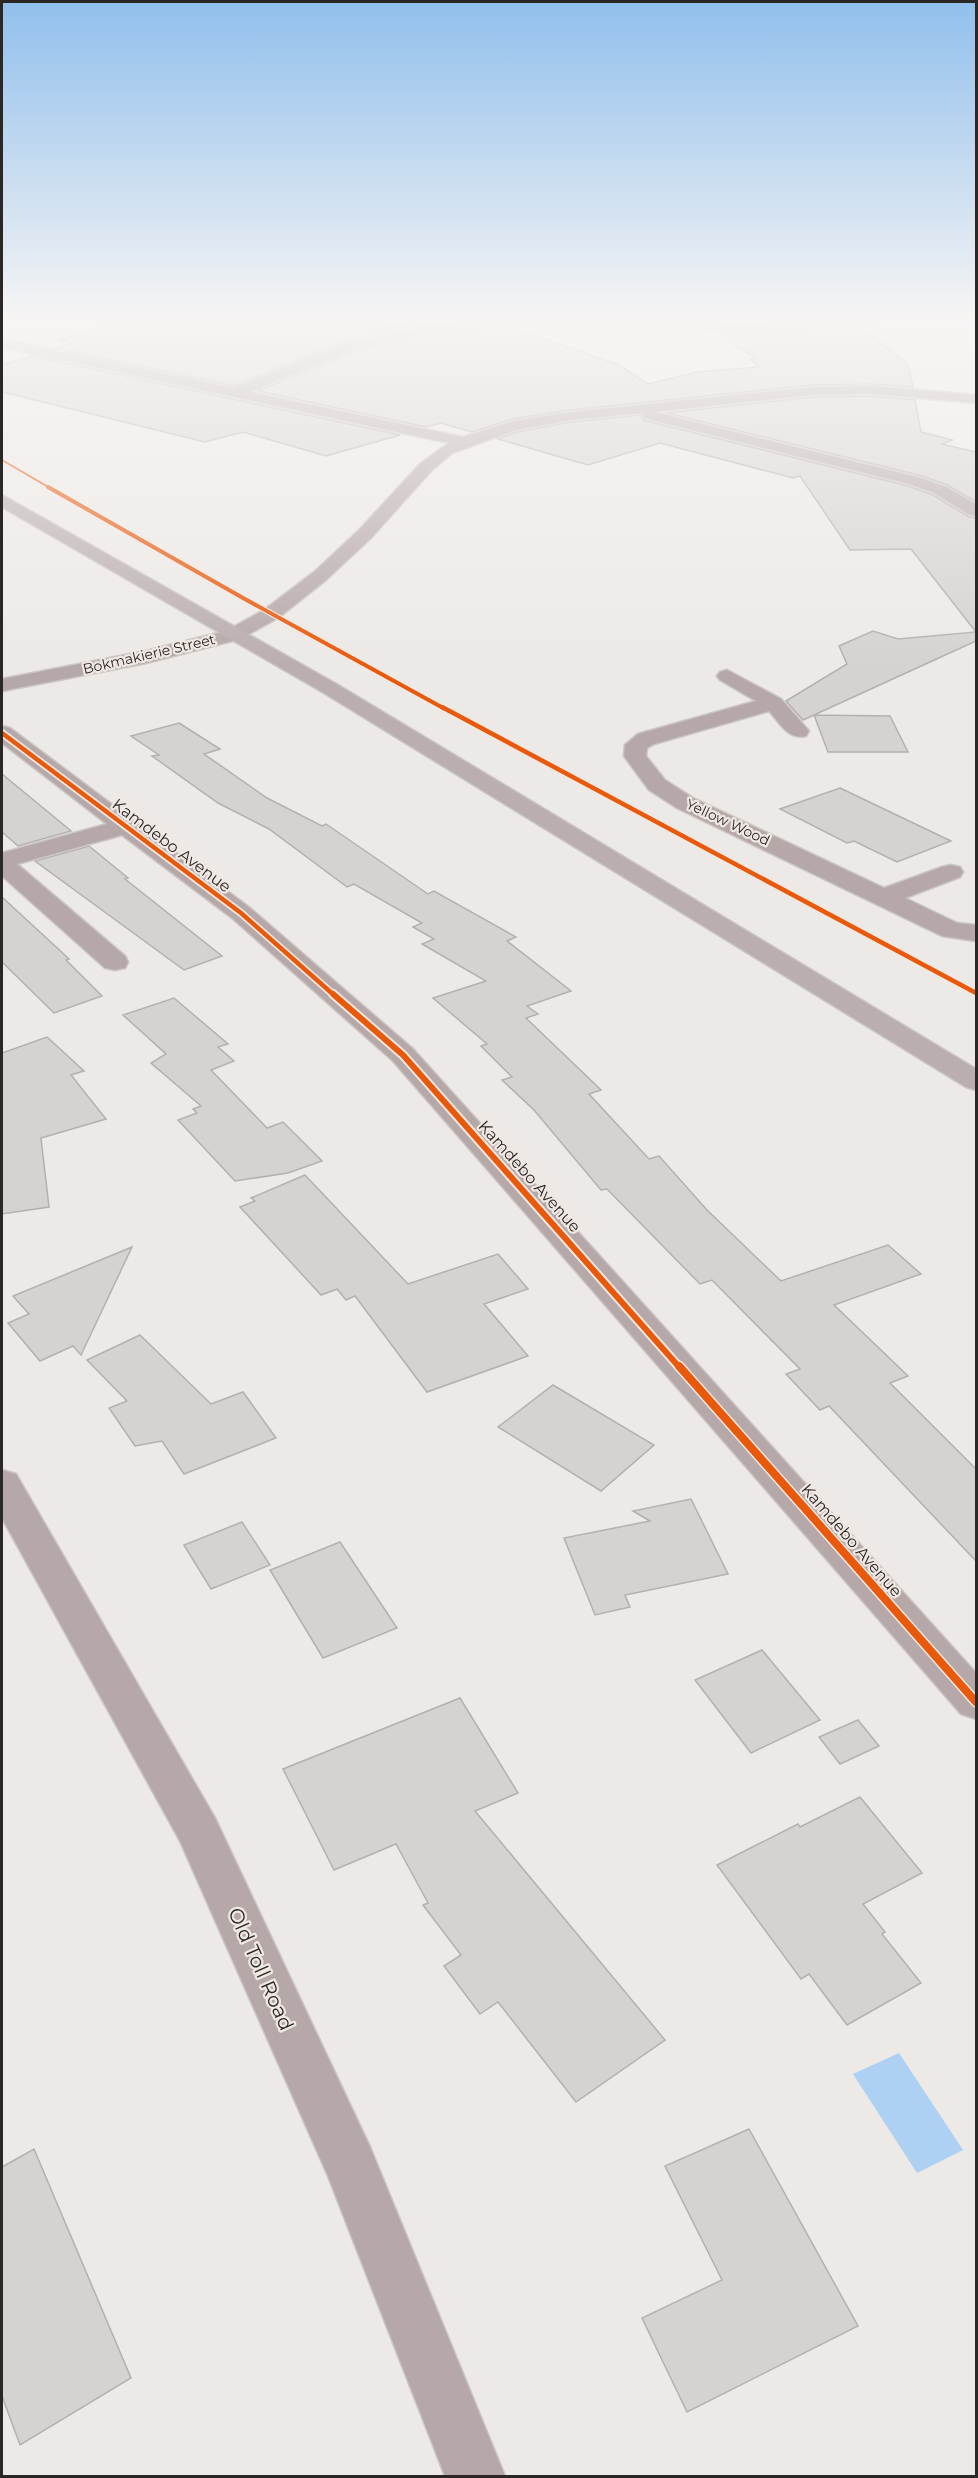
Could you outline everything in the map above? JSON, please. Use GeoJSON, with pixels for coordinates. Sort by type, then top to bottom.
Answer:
{"type":"FeatureCollection","features":[{"type":"Feature","properties":{"kind":"highway"},"geometry":{"type":"LineString","coordinates":[[2,500],[233,635],[331,689],[976,1081]]}},
{"type":"Feature","properties":{"kind":"street"},"geometry":{"type":"LineString","coordinates":[[420,433],[464,442]]}},
{"type":"Feature","properties":{"kind":"street","name":"Bokmakierie Street"},"geometry":{"type":"LineString","coordinates":[[2,685],[146,657],[233,635],[271,614],[320,576],[365,534],[426,467],[447,450],[464,442],[497,433]]}},
{"type":"Feature","properties":{"kind":"street"},"geometry":{"type":"LineString","coordinates":[[721,433],[915,481],[949,495],[976,512]]}},
{"type":"Feature","properties":{"kind":"street"},"geometry":{"type":"LineString","coordinates":[[727,676],[774,703],[798,731]]}},
{"type":"Feature","properties":{"kind":"street","name":"Yellow Wood"},"geometry":{"type":"LineString","coordinates":[[774,703],[646,739],[636,746],[635,756],[657,785],[685,803],[951,930],[976,933]]}},
{"type":"Feature","properties":{"kind":"street","name":"Kamdebo Avenue"},"geometry":{"type":"LineString","coordinates":[[2,733],[241,912],[403,1055],[976,1702]]}},
{"type":"Feature","properties":{"kind":"street"},"geometry":{"type":"LineString","coordinates":[[2,861],[125,826]]}},
{"type":"Feature","properties":{"kind":"street"},"geometry":{"type":"LineString","coordinates":[[2,861],[115,962]]}},
{"type":"Feature","properties":{"kind":"street"},"geometry":{"type":"LineString","coordinates":[[885,897],[951,872]]}},
{"type":"Feature","properties":{"kind":"street","name":"Old Toll Road"},"geometry":{"type":"LineString","coordinates":[[2,1484],[199,1832],[351,2166],[475,2476]]}},
{"type":"Feature","properties":{"kind":"water"},"geometry":{"type":"Polygon","coordinates":[[[899,2053],[963,2150],[917,2173],[853,2074],[899,2053]]]}},
{"type":"Feature","properties":{"kind":"building"},"geometry":{"type":"Polygon","coordinates":[[[167,433],[241,433],[205,442],[167,433]]]}},
{"type":"Feature","properties":{"kind":"building"},"geometry":{"type":"Polygon","coordinates":[[[245,433],[389,433],[400,435],[326,456],[245,433]]]}},
{"type":"Feature","properties":{"kind":"building"},"geometry":{"type":"Polygon","coordinates":[[[515,433],[694,433],[908,486],[933,495],[969,517],[976,518],[976,632],[911,549],[850,550],[800,476],[793,478],[660,443],[588,465],[498,439],[515,433]]]}},
{"type":"Feature","properties":{"kind":"building"},"geometry":{"type":"Polygon","coordinates":[[[746,433],[923,433],[952,440],[942,444],[976,452],[976,502],[947,485],[922,476],[746,433]]]}},
{"type":"Feature","properties":{"kind":"building"},"geometry":{"type":"Polygon","coordinates":[[[873,631],[898,639],[976,632],[976,641],[803,720],[786,701],[847,664],[839,646],[873,631]]]}},
{"type":"Feature","properties":{"kind":"building"},"geometry":{"type":"Polygon","coordinates":[[[814,715],[890,716],[908,752],[828,752],[814,715]]]}},
{"type":"Feature","properties":{"kind":"building"},"geometry":{"type":"Polygon","coordinates":[[[179,723],[220,749],[204,754],[267,798],[322,826],[326,824],[428,894],[434,891],[516,937],[507,941],[571,991],[527,1006],[538,1014],[526,1018],[601,1090],[589,1094],[649,1159],[659,1156],[707,1210],[781,1281],[888,1245],[921,1274],[834,1305],[908,1376],[890,1383],[976,1469],[976,1561],[829,1406],[820,1410],[786,1374],[800,1369],[712,1280],[700,1284],[607,1189],[601,1190],[534,1110],[502,1080],[512,1077],[481,1046],[487,1044],[433,998],[486,981],[422,944],[434,939],[413,927],[422,923],[354,884],[347,887],[269,829],[218,803],[152,756],[159,755],[131,736],[179,723]]]}},
{"type":"Feature","properties":{"kind":"building"},"geometry":{"type":"Polygon","coordinates":[[[2,774],[71,831],[18,846],[2,832],[2,774]]]}},
{"type":"Feature","properties":{"kind":"building"},"geometry":{"type":"Polygon","coordinates":[[[840,788],[951,841],[897,862],[854,841],[847,843],[780,809],[840,788]]]}},
{"type":"Feature","properties":{"kind":"building"},"geometry":{"type":"Polygon","coordinates":[[[89,846],[128,878],[125,879],[222,956],[184,970],[35,861],[89,846]]]}},
{"type":"Feature","properties":{"kind":"building"},"geometry":{"type":"Polygon","coordinates":[[[2,897],[69,959],[66,960],[102,996],[54,1013],[2,962],[2,897]]]}},
{"type":"Feature","properties":{"kind":"building"},"geometry":{"type":"Polygon","coordinates":[[[174,998],[228,1044],[218,1047],[234,1061],[211,1070],[267,1128],[283,1122],[322,1161],[288,1173],[235,1181],[178,1120],[197,1113],[193,1109],[201,1106],[151,1063],[166,1054],[123,1015],[174,998]]]}},
{"type":"Feature","properties":{"kind":"building"},"geometry":{"type":"Polygon","coordinates":[[[47,1037],[84,1071],[71,1075],[106,1119],[41,1138],[49,1207],[2,1214],[2,1053],[47,1037]]]}},
{"type":"Feature","properties":{"kind":"building"},"geometry":{"type":"Polygon","coordinates":[[[305,1175],[408,1284],[498,1254],[528,1289],[484,1304],[528,1356],[427,1392],[355,1296],[346,1300],[337,1289],[321,1295],[240,1207],[255,1201],[251,1198],[305,1175]]]}},
{"type":"Feature","properties":{"kind":"building"},"geometry":{"type":"Polygon","coordinates":[[[132,1247],[81,1355],[73,1346],[40,1361],[8,1323],[29,1314],[13,1296],[132,1247]]]}},
{"type":"Feature","properties":{"kind":"building"},"geometry":{"type":"Polygon","coordinates":[[[140,1335],[211,1404],[243,1392],[276,1438],[184,1474],[162,1441],[135,1446],[109,1408],[127,1401],[87,1360],[140,1335]]]}},
{"type":"Feature","properties":{"kind":"building"},"geometry":{"type":"Polygon","coordinates":[[[553,1385],[654,1445],[601,1491],[498,1427],[553,1385]]]}},
{"type":"Feature","properties":{"kind":"building"},"geometry":{"type":"Polygon","coordinates":[[[691,1499],[728,1574],[625,1595],[630,1607],[595,1615],[564,1538],[650,1521],[633,1511],[691,1499]]]}},
{"type":"Feature","properties":{"kind":"building"},"geometry":{"type":"Polygon","coordinates":[[[242,1522],[270,1565],[211,1589],[184,1545],[242,1522]]]}},
{"type":"Feature","properties":{"kind":"building"},"geometry":{"type":"Polygon","coordinates":[[[340,1542],[397,1628],[323,1658],[270,1570],[340,1542]]]}},
{"type":"Feature","properties":{"kind":"building"},"geometry":{"type":"Polygon","coordinates":[[[762,1650],[820,1720],[751,1753],[695,1680],[762,1650]]]}},
{"type":"Feature","properties":{"kind":"building"},"geometry":{"type":"Polygon","coordinates":[[[460,1698],[518,1793],[475,1811],[665,2040],[576,2102],[498,2002],[480,2014],[444,1966],[461,1955],[423,1905],[428,1903],[396,1844],[334,1870],[283,1769],[460,1698]]]}},
{"type":"Feature","properties":{"kind":"building"},"geometry":{"type":"Polygon","coordinates":[[[858,1720],[879,1746],[840,1764],[819,1737],[858,1720]]]}},
{"type":"Feature","properties":{"kind":"building"},"geometry":{"type":"Polygon","coordinates":[[[860,1797],[922,1873],[863,1904],[885,1932],[882,1934],[921,1983],[847,2025],[809,1974],[801,1979],[717,1865],[798,1824],[800,1827],[860,1797]]]}},
{"type":"Feature","properties":{"kind":"building"},"geometry":{"type":"Polygon","coordinates":[[[749,2129],[858,2326],[687,2412],[642,2318],[722,2280],[665,2166],[749,2129]]]}},
{"type":"Feature","properties":{"kind":"building"},"geometry":{"type":"Polygon","coordinates":[[[34,2149],[131,2378],[20,2445],[2,2396],[2,2167],[34,2149]]]}},
{"type":"Feature","properties":{"kind":"cycle path"},"geometry":{"type":"LineString","coordinates":[[2,460],[364,665],[976,993]]}},
{"type":"Feature","properties":{"kind":"cycle path"},"geometry":{"type":"LineString","coordinates":[[2,733],[241,913],[403,1055],[976,1702]]}}]}
